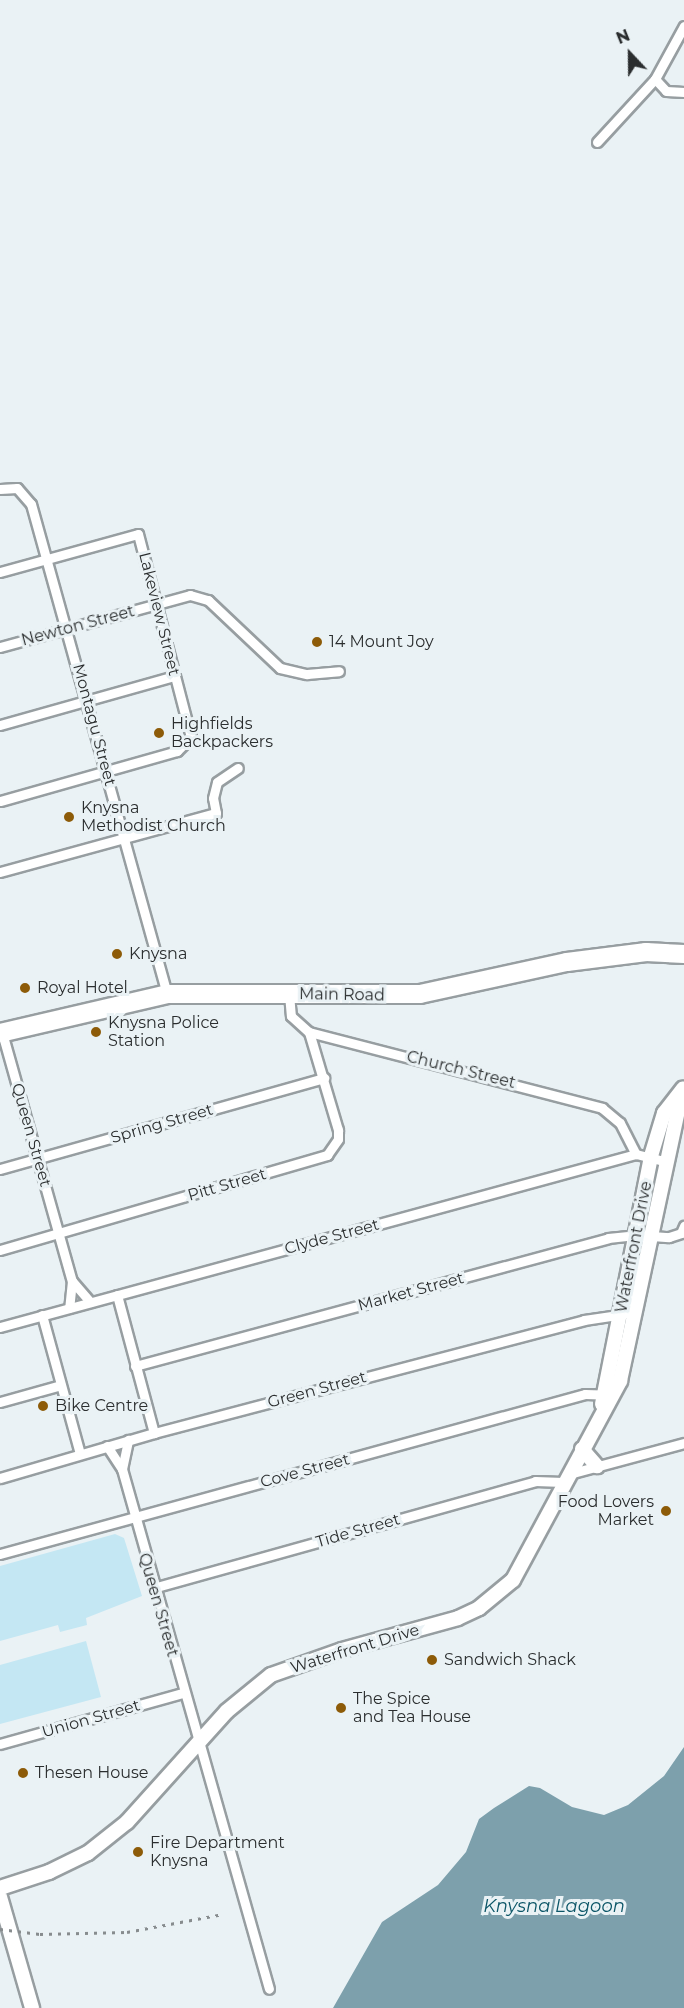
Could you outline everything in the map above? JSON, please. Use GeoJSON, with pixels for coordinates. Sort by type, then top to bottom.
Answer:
{"type":"FeatureCollection","features":[{"type":"Feature","properties":{"kind":"highway","name":"Main Road"},"geometry":{"type":"LineString","coordinates":[[1,1030],[167,994],[420,994],[567,962],[646,952],[684,954]]}},
{"type":"Feature","properties":{"kind":"street"},"geometry":{"type":"LineString","coordinates":[[597,142],[655,79],[684,26]]}},
{"type":"Feature","properties":{"kind":"street"},"geometry":{"type":"LineString","coordinates":[[655,79],[666,91],[684,92]]}},
{"type":"Feature","properties":{"kind":"street","name":"Montagu Street"},"geometry":{"type":"LineString","coordinates":[[0,489],[17,488],[26,495],[48,560],[167,994]]}},
{"type":"Feature","properties":{"kind":"street","name":"Lakeview Street"},"geometry":{"type":"LineString","coordinates":[[48,560],[138,534],[190,737],[183,748],[107,772]]}},
{"type":"Feature","properties":{"kind":"street"},"geometry":{"type":"LineString","coordinates":[[0,572],[48,560]]}},
{"type":"Feature","properties":{"kind":"street","name":"Newton Street"},"geometry":{"type":"LineString","coordinates":[[0,647],[69,630],[190,595],[208,600],[280,668],[307,674],[339,671]]}},
{"type":"Feature","properties":{"kind":"street"},"geometry":{"type":"LineString","coordinates":[[0,725],[174,676]]}},
{"type":"Feature","properties":{"kind":"street"},"geometry":{"type":"LineString","coordinates":[[0,872],[124,840],[216,813],[213,798],[217,782],[238,768]]}},
{"type":"Feature","properties":{"kind":"street"},"geometry":{"type":"LineString","coordinates":[[0,801],[107,772]]}},
{"type":"Feature","properties":{"kind":"street"},"geometry":{"type":"LineString","coordinates":[[289,994],[291,1017],[309,1032]]}},
{"type":"Feature","properties":{"kind":"street","name":"Queen Street"},"geometry":{"type":"LineString","coordinates":[[1,1030],[72,1281],[69,1308]]}},
{"type":"Feature","properties":{"kind":"street","name":"Pitt Street"},"geometry":{"type":"LineString","coordinates":[[0,1250],[327,1155],[338,1139],[338,1130],[309,1032]]}},
{"type":"Feature","properties":{"kind":"street","name":"Church Street"},"geometry":{"type":"LineString","coordinates":[[309,1032],[602,1108],[620,1123],[636,1154]]}},
{"type":"Feature","properties":{"kind":"street","name":"Spring Street"},"geometry":{"type":"LineString","coordinates":[[0,1169],[324,1078]]}},
{"type":"Feature","properties":{"kind":"street","name":"Waterfront Drive"},"geometry":{"type":"LineString","coordinates":[[0,1888],[49,1872],[88,1853],[127,1822],[197,1740],[271,1676],[300,1663],[458,1618],[479,1608],[513,1580],[582,1449],[607,1395],[629,1315],[664,1113],[683,1089]]}},
{"type":"Feature","properties":{"kind":"street","name":"Clyde Street"},"geometry":{"type":"LineString","coordinates":[[0,1327],[636,1154],[657,1158]]}},
{"type":"Feature","properties":{"kind":"street","name":"Market Street"},"geometry":{"type":"LineString","coordinates":[[135,1366],[608,1238],[644,1235],[669,1237],[681,1233],[684,1226]]}},
{"type":"Feature","properties":{"kind":"street","name":"Queen Street"},"geometry":{"type":"LineString","coordinates":[[72,1281],[90,1302]]}},
{"type":"Feature","properties":{"kind":"street"},"geometry":{"type":"LineString","coordinates":[[117,1295],[154,1433]]}},
{"type":"Feature","properties":{"kind":"street","name":"Green Street"},"geometry":{"type":"LineString","coordinates":[[0,1478],[128,1440],[584,1320],[629,1315]]}},
{"type":"Feature","properties":{"kind":"street"},"geometry":{"type":"LineString","coordinates":[[42,1316],[80,1454]]}},
{"type":"Feature","properties":{"kind":"street"},"geometry":{"type":"LineString","coordinates":[[0,1402],[62,1385]]}},
{"type":"Feature","properties":{"kind":"street","name":"Cove Street"},"geometry":{"type":"LineString","coordinates":[[0,1554],[585,1394],[607,1395]]}},
{"type":"Feature","properties":{"kind":"street","name":"Queen Street"},"geometry":{"type":"LineString","coordinates":[[122,1469],[128,1440]]}},
{"type":"Feature","properties":{"kind":"street","name":"Tide Street"},"geometry":{"type":"LineString","coordinates":[[153,1588],[535,1481],[565,1478],[597,1466],[684,1443]]}},
{"type":"Feature","properties":{"kind":"street","name":"Queen Street"},"geometry":{"type":"LineString","coordinates":[[107,1446],[122,1469],[153,1588],[269,1989]]}},
{"type":"Feature","properties":{"kind":"street"},"geometry":{"type":"LineString","coordinates":[[582,1449],[597,1466]]}},
{"type":"Feature","properties":{"kind":"street","name":"Union Street"},"geometry":{"type":"LineString","coordinates":[[0,1744],[183,1693]]}},
{"type":"Feature","properties":{"kind":"street"},"geometry":{"type":"LineString","coordinates":[[0,1897],[32,2008]]}},
{"type":"Feature","properties":{"kind":"shaded area"},"geometry":{"type":"Polygon","coordinates":[[[115,1534],[124,1538],[142,1596],[86,1618],[87,1625],[60,1632],[58,1625],[0,1641],[0,1566],[115,1534]]]}},
{"type":"Feature","properties":{"kind":"shaded area"},"geometry":{"type":"Polygon","coordinates":[[[86,1641],[101,1697],[0,1724],[0,1665],[86,1641]]]}},
{"type":"Feature","properties":{"kind":"water","name":"Knysna Lagoon"},"geometry":{"type":"Polygon","coordinates":[[[684,1747],[684,2008],[333,2008],[382,1922],[438,1885],[466,1852],[479,1819],[529,1786],[540,1788],[572,1807],[604,1815],[628,1805],[664,1776],[684,1747]]]}},
{"type":"Feature","properties":{"kind":"railway"},"geometry":{"type":"LineString","coordinates":[[0,1929],[40,1934],[127,1932],[223,1914]]}},
{"type":"Feature","properties":{"kind":"place","name":"14 Mount Joy"},"geometry":{"type":"Point","coordinates":[317,642]}},
{"type":"Feature","properties":{"kind":"place","name":"Highfields Backpackers"},"geometry":{"type":"Point","coordinates":[159,733]}},
{"type":"Feature","properties":{"kind":"place","name":"Knysna Methodist Church"},"geometry":{"type":"Point","coordinates":[69,817]}},
{"type":"Feature","properties":{"kind":"place","name":"Knysna"},"geometry":{"type":"Point","coordinates":[117,954]}},
{"type":"Feature","properties":{"kind":"place","name":"Royal Hotel"},"geometry":{"type":"Point","coordinates":[25,988]}},
{"type":"Feature","properties":{"kind":"place","name":"Knysna Police Station"},"geometry":{"type":"Point","coordinates":[96,1032]}},
{"type":"Feature","properties":{"kind":"place","name":"Bike Centre"},"geometry":{"type":"Point","coordinates":[43,1406]}},
{"type":"Feature","properties":{"kind":"place","name":"Food Lovers Market"},"geometry":{"type":"Point","coordinates":[666,1511]}},
{"type":"Feature","properties":{"kind":"place","name":"Sandwich Shack"},"geometry":{"type":"Point","coordinates":[432,1660]}},
{"type":"Feature","properties":{"kind":"place","name":"The Spice and Tea House"},"geometry":{"type":"Point","coordinates":[341,1708]}},
{"type":"Feature","properties":{"kind":"place","name":"Thesen House"},"geometry":{"type":"Point","coordinates":[23,1773]}},
{"type":"Feature","properties":{"kind":"place","name":"Fire Department Knysna"},"geometry":{"type":"Point","coordinates":[138,1852]}}]}
